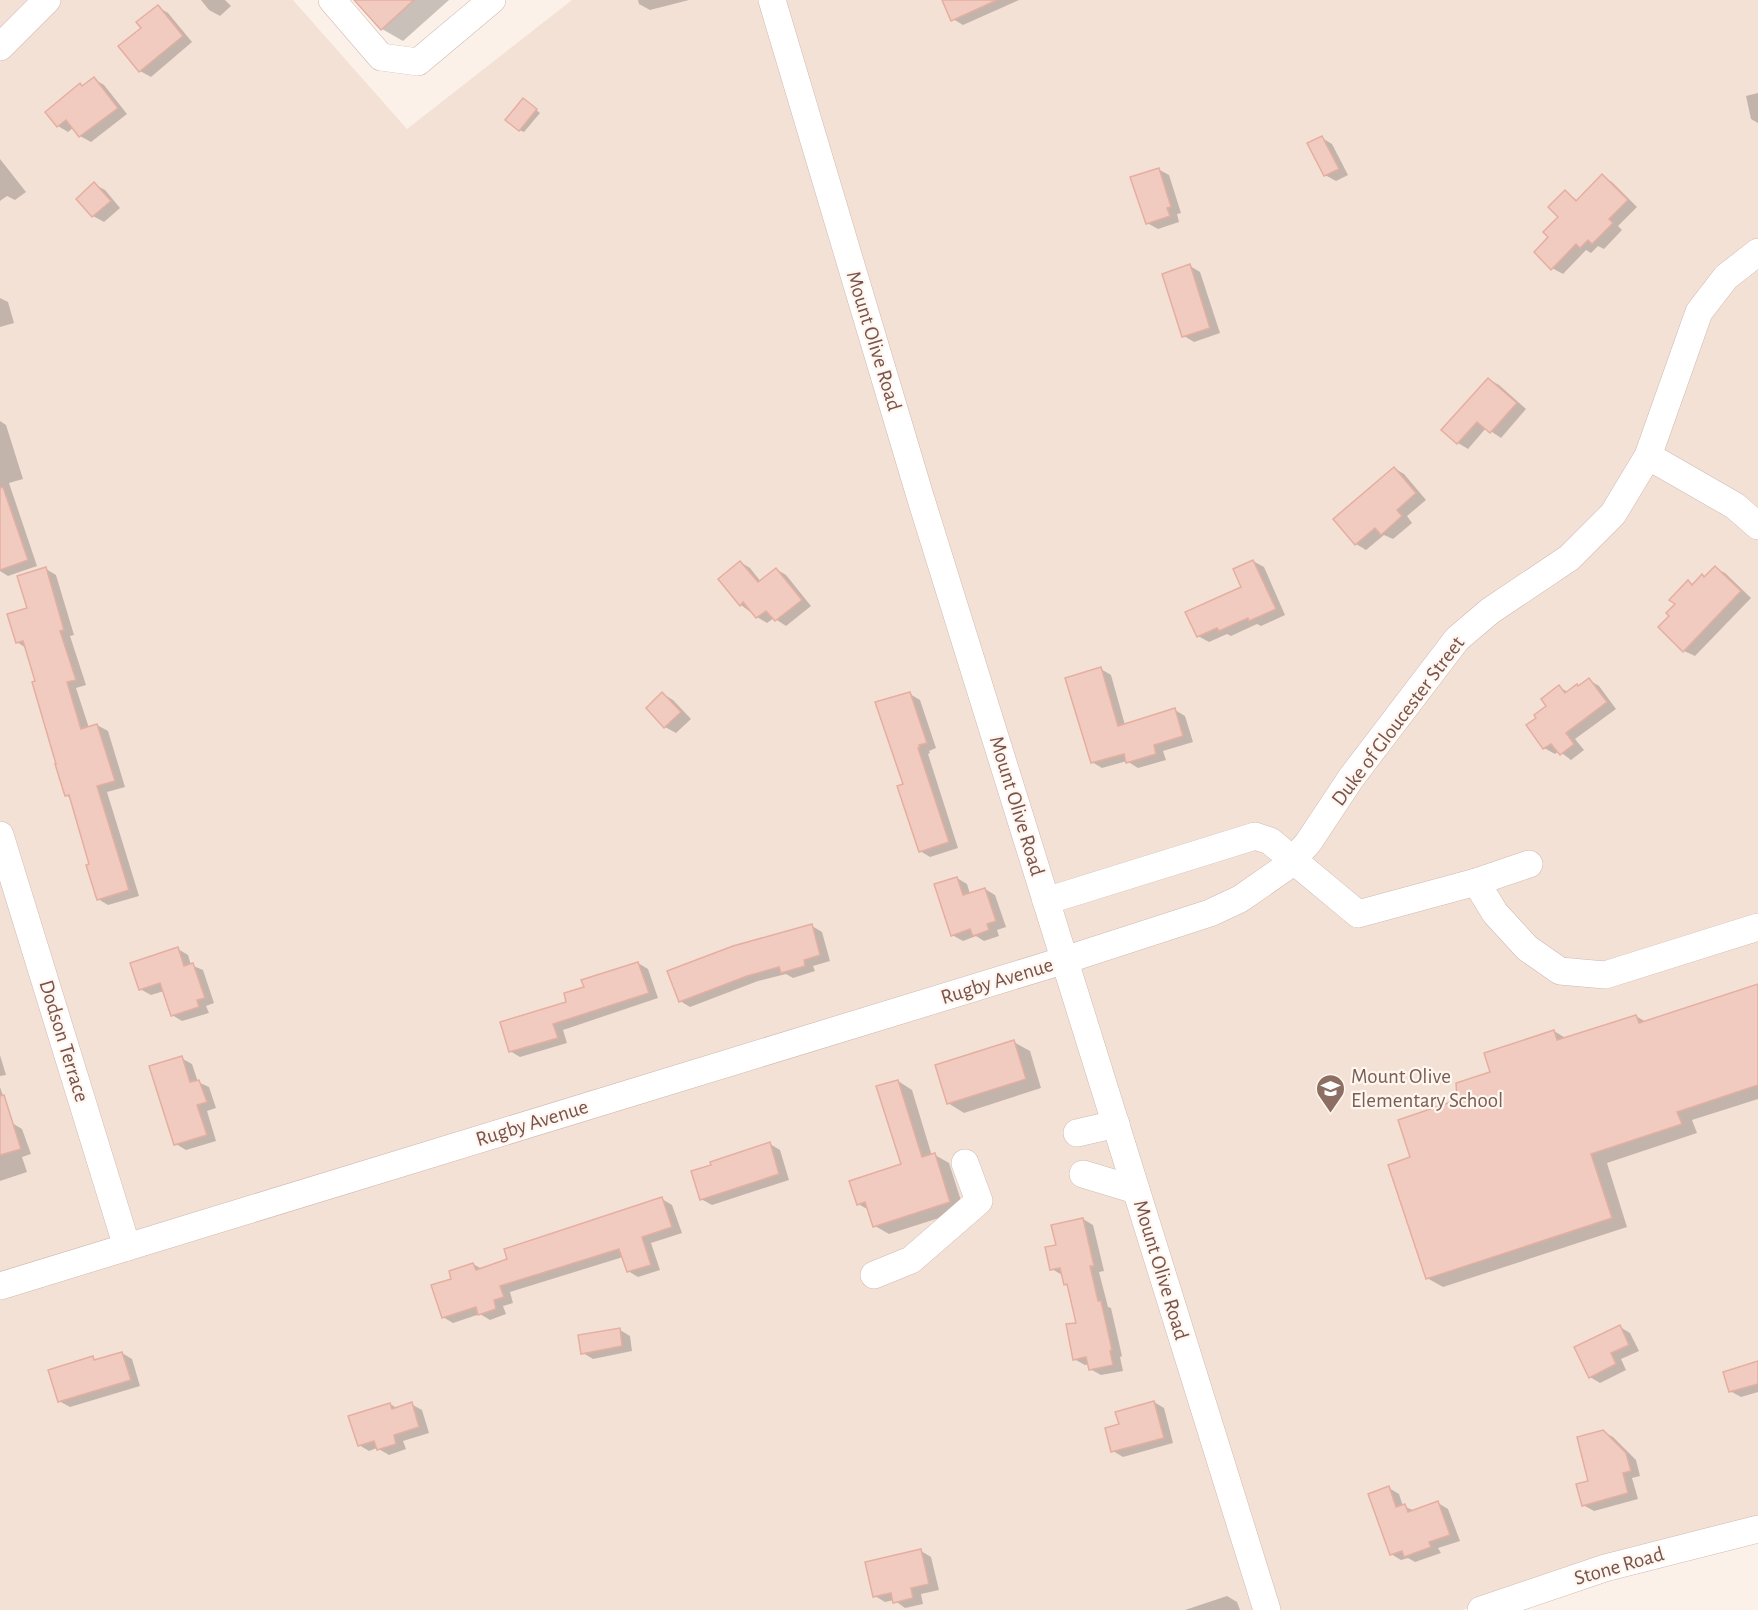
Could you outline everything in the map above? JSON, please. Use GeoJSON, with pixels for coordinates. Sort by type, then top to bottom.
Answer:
{"type":"FeatureCollection","features":[{"type":"Feature","properties":{"kind":"street"},"geometry":{"type":"LineString","coordinates":[[0,47],[47,0]]}},
{"type":"Feature","properties":{"kind":"street"},"geometry":{"type":"LineString","coordinates":[[332,0],[381,57],[418,62],[492,0]]}},
{"type":"Feature","properties":{"kind":"street","name":"Mount Olive Road"},"geometry":{"type":"LineString","coordinates":[[772,0],[920,496],[1267,1610]]}},
{"type":"Feature","properties":{"kind":"street","name":"Duke of Gloucester Street"},"geometry":{"type":"LineString","coordinates":[[1065,960],[1210,913],[1240,899],[1286,867],[1308,843],[1351,778],[1457,639],[1490,611],[1569,558],[1614,514],[1648,456],[1699,312],[1726,277],[1758,252]]}},
{"type":"Feature","properties":{"kind":"street"},"geometry":{"type":"LineString","coordinates":[[1648,456],[1735,506],[1758,526]]}},
{"type":"Feature","properties":{"kind":"street","name":"Dodson Terrace"},"geometry":{"type":"LineString","coordinates":[[0,835],[127,1247]]}},
{"type":"Feature","properties":{"kind":"street"},"geometry":{"type":"LineString","coordinates":[[1046,901],[1255,836],[1270,841],[1358,914],[1476,882],[1529,864]]}},
{"type":"Feature","properties":{"kind":"street"},"geometry":{"type":"LineString","coordinates":[[1476,882],[1495,913],[1527,948],[1560,971],[1605,975],[1758,927]]}},
{"type":"Feature","properties":{"kind":"street","name":"Rugby Avenue"},"geometry":{"type":"LineString","coordinates":[[0,1286],[1065,960]]}},
{"type":"Feature","properties":{"kind":"street"},"geometry":{"type":"LineString","coordinates":[[1077,1133],[1116,1124]]}},
{"type":"Feature","properties":{"kind":"street"},"geometry":{"type":"LineString","coordinates":[[874,1275],[911,1260],[979,1202],[965,1163]]}},
{"type":"Feature","properties":{"kind":"street"},"geometry":{"type":"LineString","coordinates":[[1083,1174],[1136,1190]]}},
{"type":"Feature","properties":{"kind":"street","name":"Stone Road"},"geometry":{"type":"LineString","coordinates":[[1481,1610],[1605,1568],[1758,1529]]}},
{"type":"Feature","properties":{"kind":"shaded area"},"geometry":{"type":"Polygon","coordinates":[[[0,0],[293,0],[407,129],[572,0],[1758,0],[1758,1526],[1462,1610],[0,1610],[0,0]]]}},
{"type":"Feature","properties":{"kind":"building"},"geometry":{"type":"Polygon","coordinates":[[[354,0],[414,0],[381,30],[354,0]]]}},
{"type":"Feature","properties":{"kind":"building"},"geometry":{"type":"Polygon","coordinates":[[[942,0],[997,0],[951,21],[942,0]]]}},
{"type":"Feature","properties":{"kind":"building"},"geometry":{"type":"Polygon","coordinates":[[[158,5],[183,36],[139,72],[118,46],[141,28],[136,22],[158,5]]]}},
{"type":"Feature","properties":{"kind":"building"},"geometry":{"type":"Polygon","coordinates":[[[94,77],[118,108],[79,137],[66,120],[57,127],[45,112],[80,83],[82,86],[94,77]]]}},
{"type":"Feature","properties":{"kind":"building"},"geometry":{"type":"Polygon","coordinates":[[[523,98],[537,109],[519,131],[505,120],[523,98]]]}},
{"type":"Feature","properties":{"kind":"building"},"geometry":{"type":"Polygon","coordinates":[[[1322,136],[1339,169],[1324,176],[1307,143],[1322,136]]]}},
{"type":"Feature","properties":{"kind":"building"},"geometry":{"type":"Polygon","coordinates":[[[1159,168],[1171,207],[1167,208],[1170,216],[1146,224],[1130,177],[1159,168]]]}},
{"type":"Feature","properties":{"kind":"building"},"geometry":{"type":"Polygon","coordinates":[[[1602,174],[1628,200],[1609,219],[1613,223],[1592,244],[1588,240],[1580,248],[1576,244],[1551,270],[1534,252],[1548,237],[1543,232],[1558,217],[1548,207],[1565,190],[1576,201],[1602,174]]]}},
{"type":"Feature","properties":{"kind":"building"},"geometry":{"type":"Polygon","coordinates":[[[94,182],[111,201],[92,217],[76,199],[94,182]]]}},
{"type":"Feature","properties":{"kind":"building"},"geometry":{"type":"Polygon","coordinates":[[[1190,264],[1210,328],[1182,337],[1162,274],[1190,264]]]}},
{"type":"Feature","properties":{"kind":"building"},"geometry":{"type":"Polygon","coordinates":[[[1488,378],[1517,403],[1490,433],[1477,422],[1457,444],[1441,430],[1488,378]]]}},
{"type":"Feature","properties":{"kind":"building"},"geometry":{"type":"Polygon","coordinates":[[[1394,467],[1416,493],[1397,510],[1402,516],[1381,535],[1375,528],[1355,545],[1333,519],[1394,467]]]}},
{"type":"Feature","properties":{"kind":"building"},"geometry":{"type":"Polygon","coordinates":[[[3,487],[28,560],[0,570],[0,488],[3,487]]]}},
{"type":"Feature","properties":{"kind":"building"},"geometry":{"type":"Polygon","coordinates":[[[1253,560],[1276,609],[1249,621],[1248,618],[1219,631],[1217,628],[1197,637],[1185,612],[1241,587],[1233,569],[1253,560]]]}},
{"type":"Feature","properties":{"kind":"building"},"geometry":{"type":"Polygon","coordinates":[[[740,561],[758,582],[776,568],[802,600],[775,621],[766,611],[756,618],[743,602],[740,606],[718,579],[740,561]]]}},
{"type":"Feature","properties":{"kind":"building"},"geometry":{"type":"Polygon","coordinates":[[[1715,566],[1741,591],[1683,652],[1658,627],[1669,616],[1666,613],[1675,604],[1669,600],[1688,580],[1692,585],[1702,574],[1704,577],[1715,566]]]}},
{"type":"Feature","properties":{"kind":"building"},"geometry":{"type":"Polygon","coordinates":[[[46,567],[64,630],[60,631],[76,680],[67,682],[81,729],[97,724],[115,781],[97,786],[129,890],[97,900],[69,795],[65,796],[55,764],[23,641],[16,643],[7,614],[27,608],[17,576],[46,567]]]}},
{"type":"Feature","properties":{"kind":"building"},"geometry":{"type":"Polygon","coordinates":[[[1101,667],[1118,726],[1175,708],[1183,736],[1154,745],[1156,754],[1126,763],[1124,754],[1091,763],[1065,678],[1101,667]]]}},
{"type":"Feature","properties":{"kind":"building"},"geometry":{"type":"Polygon","coordinates":[[[1589,678],[1607,702],[1566,733],[1574,744],[1560,755],[1551,744],[1543,749],[1526,725],[1536,718],[1534,715],[1546,706],[1541,699],[1559,685],[1565,693],[1589,678]]]}},
{"type":"Feature","properties":{"kind":"building"},"geometry":{"type":"Polygon","coordinates":[[[662,692],[681,712],[664,728],[646,708],[662,692]]]}},
{"type":"Feature","properties":{"kind":"building"},"geometry":{"type":"Polygon","coordinates":[[[910,692],[927,743],[919,745],[918,748],[949,842],[919,852],[897,786],[903,784],[875,702],[910,692]]]}},
{"type":"Feature","properties":{"kind":"building"},"geometry":{"type":"Polygon","coordinates":[[[957,877],[963,895],[985,888],[996,921],[987,924],[989,930],[973,936],[970,929],[951,936],[934,884],[957,877]]]}},
{"type":"Feature","properties":{"kind":"building"},"geometry":{"type":"Polygon","coordinates":[[[812,924],[820,955],[804,960],[805,966],[781,973],[779,967],[747,976],[679,1002],[667,971],[733,946],[812,924]]]}},
{"type":"Feature","properties":{"kind":"building"},"geometry":{"type":"Polygon","coordinates":[[[178,947],[184,966],[193,963],[205,998],[197,1000],[199,1007],[171,1016],[160,983],[139,990],[130,963],[178,947]]]}},
{"type":"Feature","properties":{"kind":"building"},"geometry":{"type":"Polygon","coordinates":[[[638,962],[649,993],[553,1024],[558,1038],[509,1052],[500,1022],[566,1002],[564,993],[584,987],[581,980],[638,962]]]}},
{"type":"Feature","properties":{"kind":"building"},"geometry":{"type":"Polygon","coordinates":[[[1758,984],[1758,1085],[1677,1112],[1682,1124],[1591,1154],[1612,1218],[1426,1279],[1388,1165],[1410,1157],[1398,1120],[1457,1100],[1456,1083],[1490,1072],[1484,1053],[1554,1030],[1557,1040],[1636,1015],[1639,1023],[1758,984]]]}},
{"type":"Feature","properties":{"kind":"building"},"geometry":{"type":"Polygon","coordinates":[[[1014,1040],[1026,1079],[947,1104],[935,1065],[1014,1040]]]}},
{"type":"Feature","properties":{"kind":"building"},"geometry":{"type":"Polygon","coordinates":[[[182,1056],[190,1082],[199,1080],[207,1102],[197,1105],[207,1135],[174,1145],[149,1066],[182,1056]]]}},
{"type":"Feature","properties":{"kind":"building"},"geometry":{"type":"Polygon","coordinates":[[[898,1080],[922,1157],[935,1153],[950,1202],[873,1227],[865,1202],[857,1205],[849,1181],[901,1164],[876,1086],[898,1080]]]}},
{"type":"Feature","properties":{"kind":"building"},"geometry":{"type":"Polygon","coordinates":[[[4,1095],[21,1149],[0,1155],[0,1096],[4,1095]]]}},
{"type":"Feature","properties":{"kind":"building"},"geometry":{"type":"Polygon","coordinates":[[[770,1142],[779,1174],[700,1200],[691,1171],[711,1165],[710,1162],[770,1142]]]}},
{"type":"Feature","properties":{"kind":"building"},"geometry":{"type":"Polygon","coordinates":[[[662,1197],[672,1227],[642,1237],[651,1265],[627,1272],[619,1249],[500,1286],[504,1297],[494,1300],[496,1309],[478,1315],[476,1307],[442,1318],[431,1285],[451,1279],[449,1271],[473,1263],[476,1270],[507,1259],[504,1249],[662,1197]]]}},
{"type":"Feature","properties":{"kind":"building"},"geometry":{"type":"Polygon","coordinates":[[[1083,1218],[1094,1266],[1090,1266],[1098,1301],[1101,1301],[1113,1365],[1089,1370],[1086,1357],[1073,1360],[1066,1324],[1076,1323],[1067,1284],[1064,1285],[1060,1268],[1050,1270],[1045,1247],[1056,1245],[1051,1225],[1083,1218]]]}},
{"type":"Feature","properties":{"kind":"building"},"geometry":{"type":"Polygon","coordinates":[[[1620,1325],[1629,1345],[1611,1353],[1616,1364],[1589,1378],[1574,1347],[1620,1325]]]}},
{"type":"Feature","properties":{"kind":"building"},"geometry":{"type":"Polygon","coordinates":[[[620,1328],[622,1346],[581,1354],[578,1335],[620,1328]]]}},
{"type":"Feature","properties":{"kind":"building"},"geometry":{"type":"Polygon","coordinates":[[[122,1352],[131,1380],[58,1402],[48,1370],[93,1356],[94,1360],[122,1352]]]}},
{"type":"Feature","properties":{"kind":"building"},"geometry":{"type":"Polygon","coordinates":[[[1758,1361],[1758,1384],[1729,1392],[1723,1372],[1758,1361]]]}},
{"type":"Feature","properties":{"kind":"building"},"geometry":{"type":"Polygon","coordinates":[[[1154,1401],[1164,1438],[1111,1452],[1105,1428],[1119,1424],[1115,1412],[1154,1401]]]}},
{"type":"Feature","properties":{"kind":"building"},"geometry":{"type":"Polygon","coordinates":[[[412,1402],[419,1427],[394,1435],[396,1444],[377,1450],[374,1441],[358,1446],[348,1416],[390,1403],[392,1409],[412,1402]]]}},
{"type":"Feature","properties":{"kind":"building"},"geometry":{"type":"Polygon","coordinates":[[[1603,1430],[1626,1453],[1631,1471],[1623,1473],[1628,1493],[1582,1506],[1576,1484],[1588,1481],[1577,1437],[1603,1430]]]}},
{"type":"Feature","properties":{"kind":"building"},"geometry":{"type":"Polygon","coordinates":[[[1389,1486],[1396,1507],[1405,1504],[1408,1512],[1438,1501],[1450,1535],[1429,1542],[1431,1547],[1404,1557],[1402,1551],[1390,1555],[1368,1494],[1389,1486]]]}},
{"type":"Feature","properties":{"kind":"building"},"geometry":{"type":"Polygon","coordinates":[[[921,1549],[929,1584],[911,1588],[913,1598],[893,1603],[891,1593],[873,1597],[865,1562],[921,1549]]]}},
{"type":"Feature","properties":{"kind":"place","name":"Mount Olive Elementary School"},"geometry":{"type":"Point","coordinates":[1330,1114]}}]}
